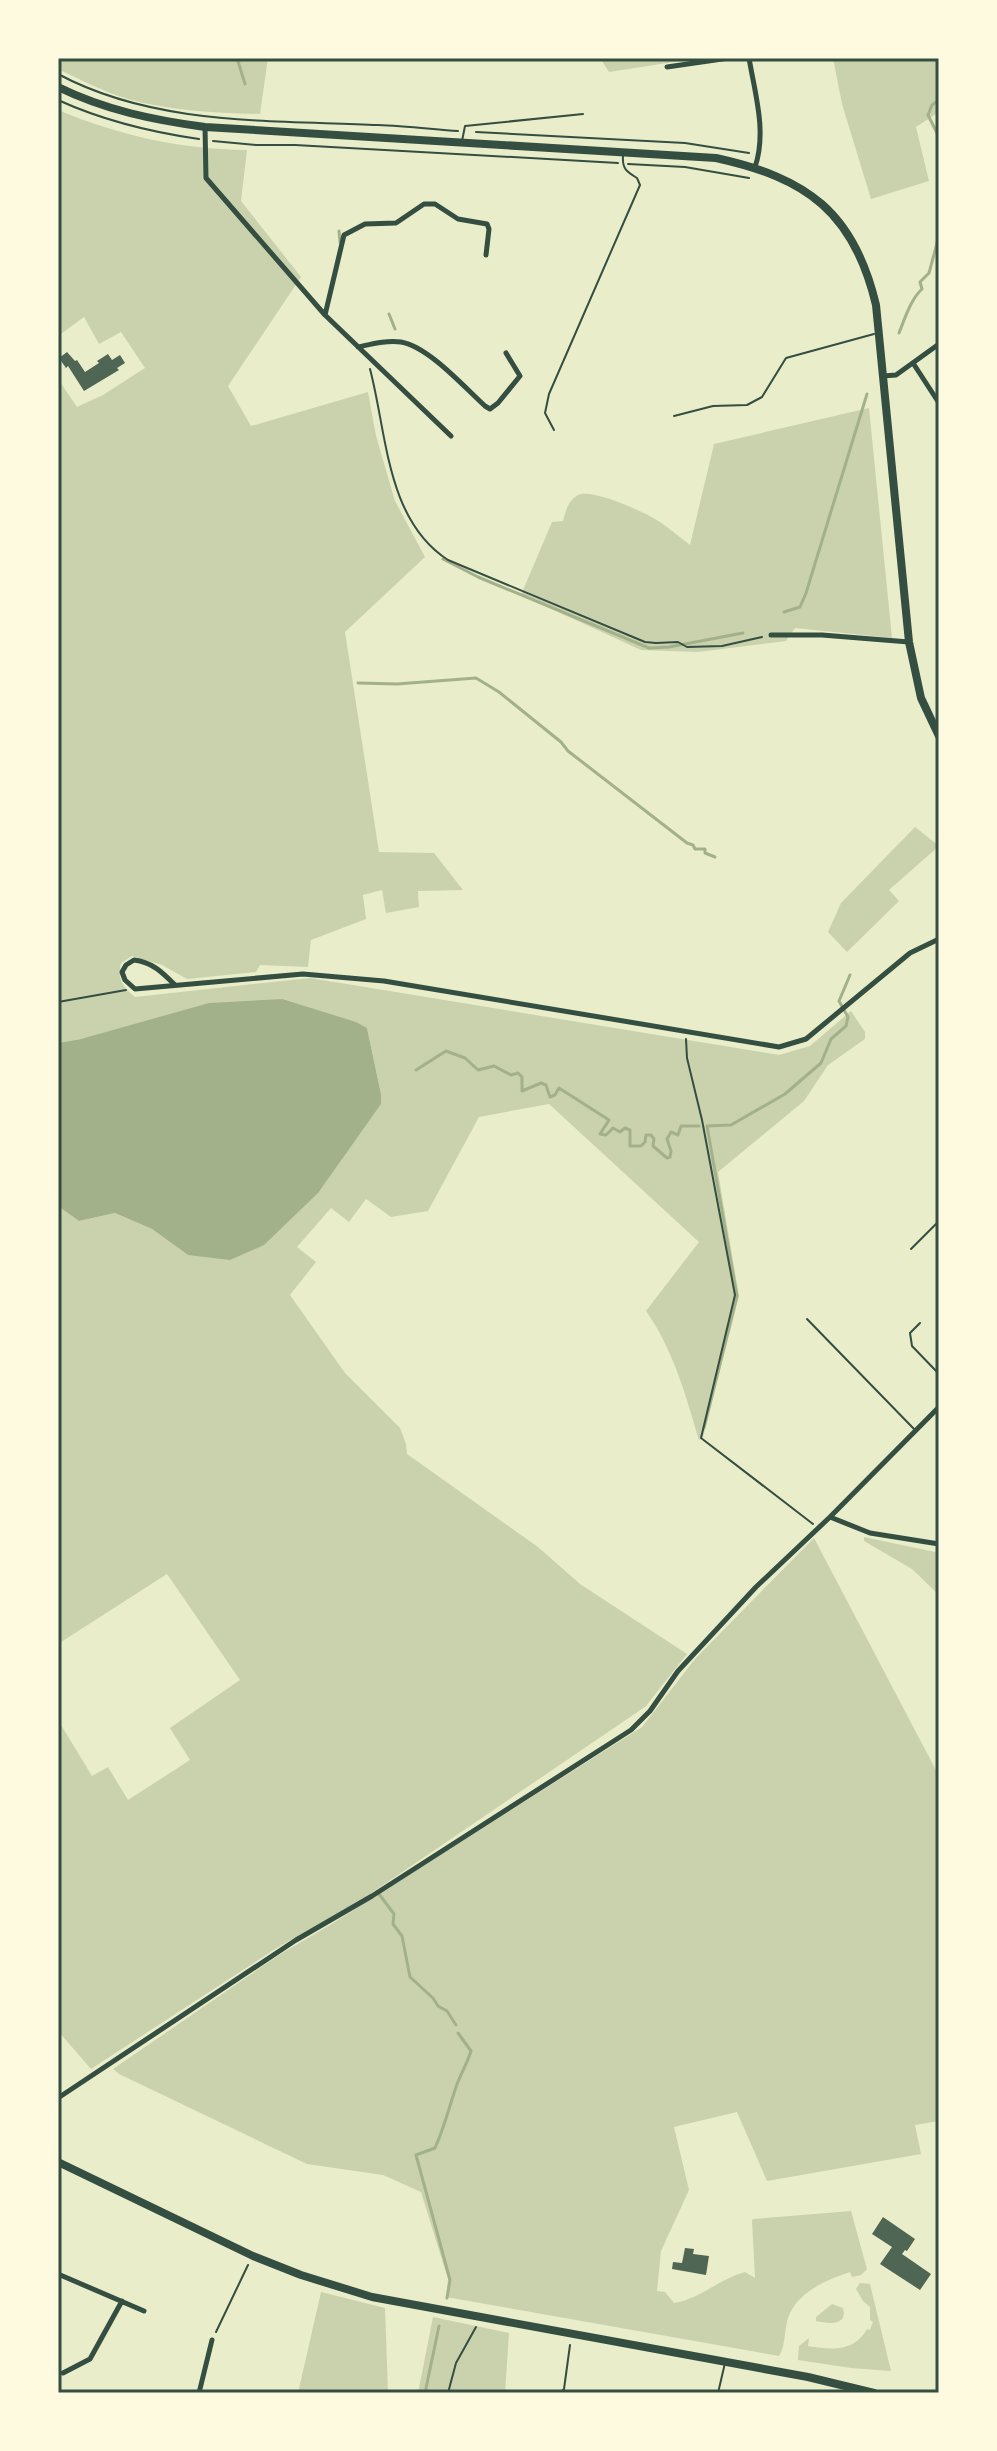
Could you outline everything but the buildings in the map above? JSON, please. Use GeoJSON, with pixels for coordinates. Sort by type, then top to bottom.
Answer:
{"type":"FeatureCollection","features":[{"type":"Feature","properties":{"kind":"main road"},"geometry":{"type":"LineString","coordinates":[[58,87],[123,112],[205,127],[716,158],[755,167],[797,186],[832,214],[858,251],[870,278],[879,333],[909,642],[921,698],[939,736]]}},
{"type":"Feature","properties":{"kind":"main road"},"geometry":{"type":"LineString","coordinates":[[58,2162],[253,2256],[372,2297],[725,2362],[874,2393]]}},
{"type":"Feature","properties":{"kind":"main road"},"geometry":{"type":"LineString","coordinates":[[840,2384],[851,2393]]}},
{"type":"Feature","properties":{"kind":"street"},"geometry":{"type":"LineString","coordinates":[[667,67],[729,58]]}},
{"type":"Feature","properties":{"kind":"street"},"geometry":{"type":"LineString","coordinates":[[749,58],[761,132],[755,167]]}},
{"type":"Feature","properties":{"kind":"street"},"geometry":{"type":"LineString","coordinates":[[205,127],[206,178],[325,315],[451,436]]}},
{"type":"Feature","properties":{"kind":"street"},"geometry":{"type":"LineString","coordinates":[[325,315],[344,235],[365,224],[396,223],[424,204],[435,204],[458,219],[487,224],[486,255]]}},
{"type":"Feature","properties":{"kind":"street"},"geometry":{"type":"LineString","coordinates":[[358,347],[401,342],[418,348],[490,409],[520,376],[506,353]]}},
{"type":"Feature","properties":{"kind":"street"},"geometry":{"type":"LineString","coordinates":[[883,376],[896,375],[939,344]]}},
{"type":"Feature","properties":{"kind":"street"},"geometry":{"type":"LineString","coordinates":[[913,363],[939,403]]}},
{"type":"Feature","properties":{"kind":"street"},"geometry":{"type":"LineString","coordinates":[[771,635],[822,635],[909,642]]}},
{"type":"Feature","properties":{"kind":"street"},"geometry":{"type":"LineString","coordinates":[[175,985],[158,969],[143,961],[134,960],[122,972],[125,980],[135,989],[303,974],[384,981],[779,1047],[806,1039],[910,953],[938,941]]}},
{"type":"Feature","properties":{"kind":"street"},"geometry":{"type":"LineString","coordinates":[[58,2098],[296,1940],[386,1888],[631,1730],[650,1711],[685,1664],[756,1587],[939,1407]]}},
{"type":"Feature","properties":{"kind":"street"},"geometry":{"type":"LineString","coordinates":[[830,1517],[870,1533],[939,1544]]}},
{"type":"Feature","properties":{"kind":"street"},"geometry":{"type":"LineString","coordinates":[[58,2274],[144,2311]]}},
{"type":"Feature","properties":{"kind":"street"},"geometry":{"type":"LineString","coordinates":[[63,2373],[90,2359],[122,2301]]}},
{"type":"Feature","properties":{"kind":"street"},"geometry":{"type":"LineString","coordinates":[[199,2393],[212,2340]]}},
{"type":"Feature","properties":{"kind":"lane"},"geometry":{"type":"LineString","coordinates":[[462,143],[465,126],[583,114]]}},
{"type":"Feature","properties":{"kind":"lane"},"geometry":{"type":"LineString","coordinates":[[554,430],[545,413],[549,394],[640,185],[622,163],[623,151]]}},
{"type":"Feature","properties":{"kind":"lane"},"geometry":{"type":"LineString","coordinates":[[674,416],[713,406],[747,405],[762,397],[786,358],[879,333]]}},
{"type":"Feature","properties":{"kind":"lane"},"geometry":{"type":"LineString","coordinates":[[911,1249],[939,1221]]}},
{"type":"Feature","properties":{"kind":"lane"},"geometry":{"type":"LineString","coordinates":[[933,1226],[939,1232]]}},
{"type":"Feature","properties":{"kind":"lane"},"geometry":{"type":"LineString","coordinates":[[807,1319],[916,1430]]}},
{"type":"Feature","properties":{"kind":"lane"},"geometry":{"type":"LineString","coordinates":[[920,1323],[910,1333],[912,1346],[939,1374]]}},
{"type":"Feature","properties":{"kind":"lane"},"geometry":{"type":"LineString","coordinates":[[718,2393],[725,2362]]}},
{"type":"Feature","properties":{"kind":"path"},"geometry":{"type":"LineString","coordinates":[[58,74],[130,102],[205,115],[685,143],[759,155]]}},
{"type":"Feature","properties":{"kind":"path"},"geometry":{"type":"LineString","coordinates":[[316,147],[685,167],[749,178]]}},
{"type":"Feature","properties":{"kind":"path"},"geometry":{"type":"LineString","coordinates":[[367,356],[397,489],[417,530],[432,549],[448,560],[645,642],[678,642],[687,647],[722,646],[771,635]]}},
{"type":"Feature","properties":{"kind":"path"},"geometry":{"type":"LineString","coordinates":[[58,1002],[135,989]]}},
{"type":"Feature","properties":{"kind":"path"},"geometry":{"type":"LineString","coordinates":[[687,1030],[687,1058],[735,1295],[701,1438],[817,1528]]}},
{"type":"Feature","properties":{"kind":"path"},"geometry":{"type":"LineString","coordinates":[[212,2340],[253,2256]]}},
{"type":"Feature","properties":{"kind":"path"},"geometry":{"type":"LineString","coordinates":[[448,2393],[456,2363],[479,2318]]}},
{"type":"Feature","properties":{"kind":"path"},"geometry":{"type":"LineString","coordinates":[[560,2393],[564,2389],[570,2345]]}},
{"type":"Feature","properties":{"kind":"shaded area"},"geometry":{"type":"Polygon","coordinates":[[[58,58],[268,58],[260,114],[177,109],[128,99],[58,69],[58,58]]]}},
{"type":"Feature","properties":{"kind":"shaded area"},"geometry":{"type":"Polygon","coordinates":[[[600,58],[700,58],[609,72],[600,58]]]}},
{"type":"Feature","properties":{"kind":"shaded area"},"geometry":{"type":"Polygon","coordinates":[[[833,58],[939,58],[939,112],[916,127],[929,181],[871,199],[842,104],[833,58]]]}},
{"type":"Feature","properties":{"kind":"shaded area"},"geometry":{"type":"Polygon","coordinates":[[[58,110],[105,127],[174,144],[247,150],[241,201],[301,277],[228,386],[251,426],[368,392],[376,436],[395,501],[425,557],[345,632],[379,852],[434,853],[463,890],[418,891],[419,907],[386,913],[382,890],[363,895],[366,919],[311,940],[308,967],[260,965],[256,972],[187,979],[162,965],[132,956],[121,963],[120,969],[122,983],[127,990],[135,997],[310,978],[779,1055],[810,1046],[851,1011],[865,1032],[865,1039],[828,1065],[804,1101],[718,1172],[739,1296],[703,1437],[699,1440],[671,1357],[646,1311],[699,1242],[549,1104],[479,1117],[428,1211],[391,1217],[366,1199],[349,1222],[331,1208],[297,1247],[316,1262],[290,1295],[345,1373],[400,1428],[407,1454],[538,1547],[580,1584],[687,1654],[646,1706],[636,1713],[370,1894],[275,1949],[91,2069],[58,2031],[58,1720],[92,1776],[108,1767],[128,1800],[190,1760],[170,1728],[240,1680],[167,1574],[58,1644],[58,1206],[79,1221],[115,1213],[152,1229],[188,1255],[381,1094],[367,1028],[81,1039],[58,1043],[58,379],[77,407],[103,395],[145,368],[121,332],[99,344],[84,317],[58,336],[58,110]]]}},
{"type":"Feature","properties":{"kind":"shaded area"},"geometry":{"type":"Polygon","coordinates":[[[869,408],[892,638],[795,628],[786,641],[698,652],[641,650],[521,595],[552,522],[563,521],[570,503],[578,495],[595,495],[632,508],[660,522],[690,545],[714,444],[869,408]]]}},
{"type":"Feature","properties":{"kind":"shaded area"},"geometry":{"type":"Polygon","coordinates":[[[915,827],[939,846],[889,890],[899,901],[847,952],[828,932],[841,903],[915,827]]]}},
{"type":"Feature","properties":{"kind":"shaded area"},"geometry":{"type":"Polygon","coordinates":[[[282,999],[367,1028],[381,1104],[318,1193],[264,1245],[230,1260],[188,1255],[152,1229],[115,1213],[79,1221],[58,1206],[58,1043],[209,1003],[282,999]]]}},
{"type":"Feature","properties":{"kind":"shaded area"},"geometry":{"type":"Polygon","coordinates":[[[864,1537],[939,1555],[939,1595],[912,1569],[864,1541],[864,1537]]]}},
{"type":"Feature","properties":{"kind":"shaded area"},"geometry":{"type":"Polygon","coordinates":[[[814,1538],[939,1776],[939,2121],[915,2125],[921,2154],[767,2181],[737,2112],[674,2127],[689,2190],[661,2251],[657,2291],[665,2292],[674,2303],[745,2272],[755,2278],[752,2220],[851,2211],[867,2269],[861,2275],[852,2277],[850,2272],[831,2279],[805,2294],[788,2318],[779,2356],[446,2297],[448,2279],[421,2192],[383,2175],[307,2164],[113,2069],[279,1955],[642,1727],[695,1659],[814,1538]]]}},
{"type":"Feature","properties":{"kind":"shaded area"},"geometry":{"type":"Polygon","coordinates":[[[860,2283],[870,2284],[891,2371],[798,2360],[799,2346],[809,2338],[808,2346],[842,2348],[856,2342],[867,2329],[870,2330],[873,2322],[870,2320],[870,2307],[856,2289],[860,2283]]]}},
{"type":"Feature","properties":{"kind":"shaded area"},"geometry":{"type":"Polygon","coordinates":[[[321,2292],[385,2308],[388,2393],[298,2393],[321,2292]]]}},
{"type":"Feature","properties":{"kind":"shaded area"},"geometry":{"type":"Polygon","coordinates":[[[832,2304],[843,2308],[843,2318],[832,2323],[816,2321],[816,2317],[832,2304]]]}},
{"type":"Feature","properties":{"kind":"shaded area"},"geometry":{"type":"Polygon","coordinates":[[[433,2317],[509,2333],[505,2393],[418,2393],[433,2317]]]}},
{"type":"Feature","properties":{"kind":"waterway"},"geometry":{"type":"LineString","coordinates":[[237,58],[245,84]]}},
{"type":"Feature","properties":{"kind":"waterway"},"geometry":{"type":"LineString","coordinates":[[939,100],[932,105],[928,115],[939,137]]}},
{"type":"Feature","properties":{"kind":"waterway"},"geometry":{"type":"LineString","coordinates":[[339,231],[340,242]]}},
{"type":"Feature","properties":{"kind":"waterway"},"geometry":{"type":"LineString","coordinates":[[899,333],[911,303],[922,289],[920,282],[929,273],[939,236]]}},
{"type":"Feature","properties":{"kind":"waterway"},"geometry":{"type":"LineString","coordinates":[[389,314],[395,329]]}},
{"type":"Feature","properties":{"kind":"waterway"},"geometry":{"type":"LineString","coordinates":[[784,612],[800,607],[806,593],[867,394]]}},
{"type":"Feature","properties":{"kind":"waterway"},"geometry":{"type":"LineString","coordinates":[[443,559],[478,577],[649,648],[743,633]]}},
{"type":"Feature","properties":{"kind":"waterway"},"geometry":{"type":"LineString","coordinates":[[358,683],[397,684],[476,678],[499,692],[568,751],[695,849],[705,849],[705,853],[715,857]]}},
{"type":"Feature","properties":{"kind":"waterway"},"geometry":{"type":"LineString","coordinates":[[704,1428],[737,1296],[707,1126],[731,1125],[785,1094],[821,1063],[831,1039],[846,1026],[848,1017],[839,1001],[850,975]]}},
{"type":"Feature","properties":{"kind":"waterway"},"geometry":{"type":"LineString","coordinates":[[416,1070],[446,1051],[465,1058],[478,1070],[494,1066],[511,1075],[518,1073],[522,1077],[522,1091],[541,1083],[546,1085],[550,1097],[559,1088],[609,1120],[600,1134],[606,1135],[613,1128],[620,1132],[625,1128],[630,1130],[630,1146],[641,1146],[646,1135],[651,1135],[653,1146],[667,1158],[671,1151],[667,1139],[671,1132],[678,1135],[681,1126],[699,1126]]}},
{"type":"Feature","properties":{"kind":"waterway"},"geometry":{"type":"LineString","coordinates":[[379,1894],[394,1914],[393,1924],[402,1936],[410,1977],[438,2006],[447,2011],[456,2025]]}},
{"type":"Feature","properties":{"kind":"waterway"},"geometry":{"type":"LineString","coordinates":[[447,2298],[450,2280],[416,2155],[435,2148],[471,2051],[458,2033]]}},
{"type":"Feature","properties":{"kind":"waterway"},"geometry":{"type":"LineString","coordinates":[[425,2393],[439,2326]]}}]}
